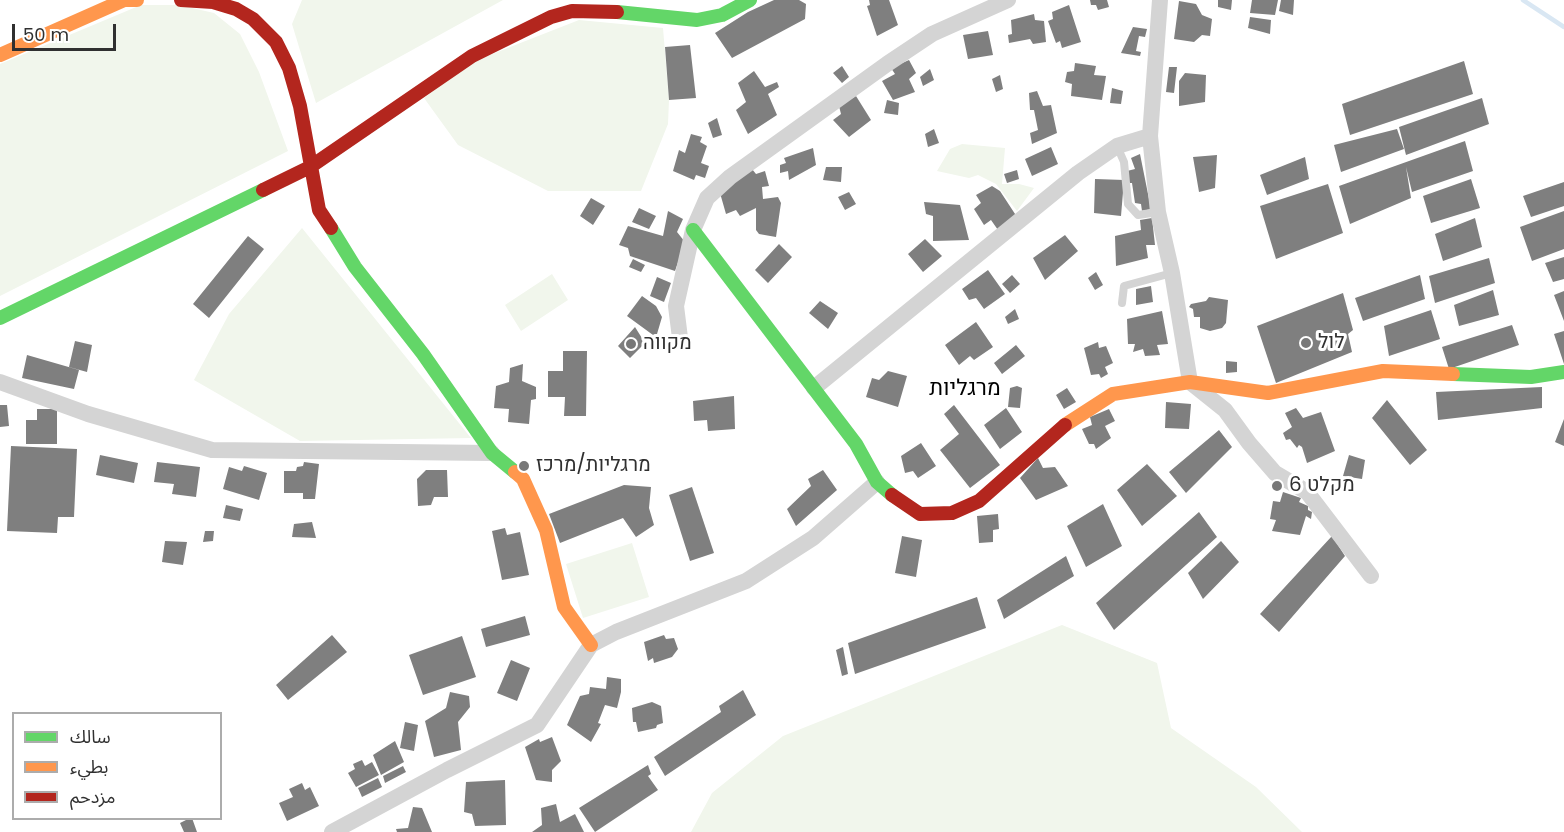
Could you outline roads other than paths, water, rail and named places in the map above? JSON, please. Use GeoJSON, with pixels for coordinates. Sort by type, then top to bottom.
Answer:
{"type":"FeatureCollection","features":[{"type":"Feature","properties":{"kind":"street"},"geometry":{"type":"LineString","coordinates":[[0,55],[124,0],[137,0]]}},
{"type":"Feature","properties":{"kind":"street"},"geometry":{"type":"LineString","coordinates":[[181,0],[213,2],[236,9],[253,19],[276,42],[289,68],[298,98],[319,210],[356,267],[423,354],[492,453],[523,479],[546,530],[564,607],[591,645]]}},
{"type":"Feature","properties":{"kind":"street"},"geometry":{"type":"LineString","coordinates":[[0,318],[310,167],[472,56],[551,17],[572,11],[599,10],[697,20],[722,15],[750,0]]}},
{"type":"Feature","properties":{"kind":"street"},"geometry":{"type":"LineString","coordinates":[[680,338],[676,306],[693,230],[707,198],[730,177],[886,64],[932,34],[1008,0]]}},
{"type":"Feature","properties":{"kind":"street"},"geometry":{"type":"LineString","coordinates":[[1160,0],[1150,136],[1158,212],[1172,273],[1190,382],[1225,410],[1275,473],[1307,492],[1371,576]]}},
{"type":"Feature","properties":{"kind":"street"},"geometry":{"type":"LineString","coordinates":[[814,388],[1078,173],[1117,146],[1150,136]]}},
{"type":"Feature","properties":{"kind":"street"},"geometry":{"type":"LineString","coordinates":[[693,230],[856,444],[877,482],[888,493],[920,514],[952,513],[979,501],[1072,419],[1113,394],[1190,382],[1268,393],[1383,371],[1531,377],[1564,372]]}},
{"type":"Feature","properties":{"kind":"street"},"geometry":{"type":"LineString","coordinates":[[0,382],[88,414],[212,450],[492,453]]}},
{"type":"Feature","properties":{"kind":"street"},"geometry":{"type":"LineString","coordinates":[[332,832],[537,725],[591,645],[616,632],[746,581],[813,538],[877,482]]}},
{"type":"Feature","properties":{"kind":"lane"},"geometry":{"type":"LineString","coordinates":[[1117,146],[1124,162],[1128,204],[1138,216],[1158,212]]}},
{"type":"Feature","properties":{"kind":"lane"},"geometry":{"type":"LineString","coordinates":[[1122,303],[1124,286],[1172,273]]}},
{"type":"Feature","properties":{"kind":"waterway"},"geometry":{"type":"LineString","coordinates":[[1523,0],[1564,27]]}},
{"type":"Feature","properties":{"kind":"place","name":"לול"},"geometry":{"type":"Point","coordinates":[1306,343]}},
{"type":"Feature","properties":{"kind":"place","name":"מקווה"},"geometry":{"type":"Point","coordinates":[631,344]}},
{"type":"Feature","properties":{"kind":"place","name":"מרגליות/מרכז"},"geometry":{"type":"Point","coordinates":[524,466]}},
{"type":"Feature","properties":{"kind":"place","name":"מקלט 6"},"geometry":{"type":"Point","coordinates":[1277,486]}},
{"type":"Feature","properties":{"kind":"district","name":"מרגליות"},"geometry":{"type":"Point","coordinates":[965,389]}}]}
